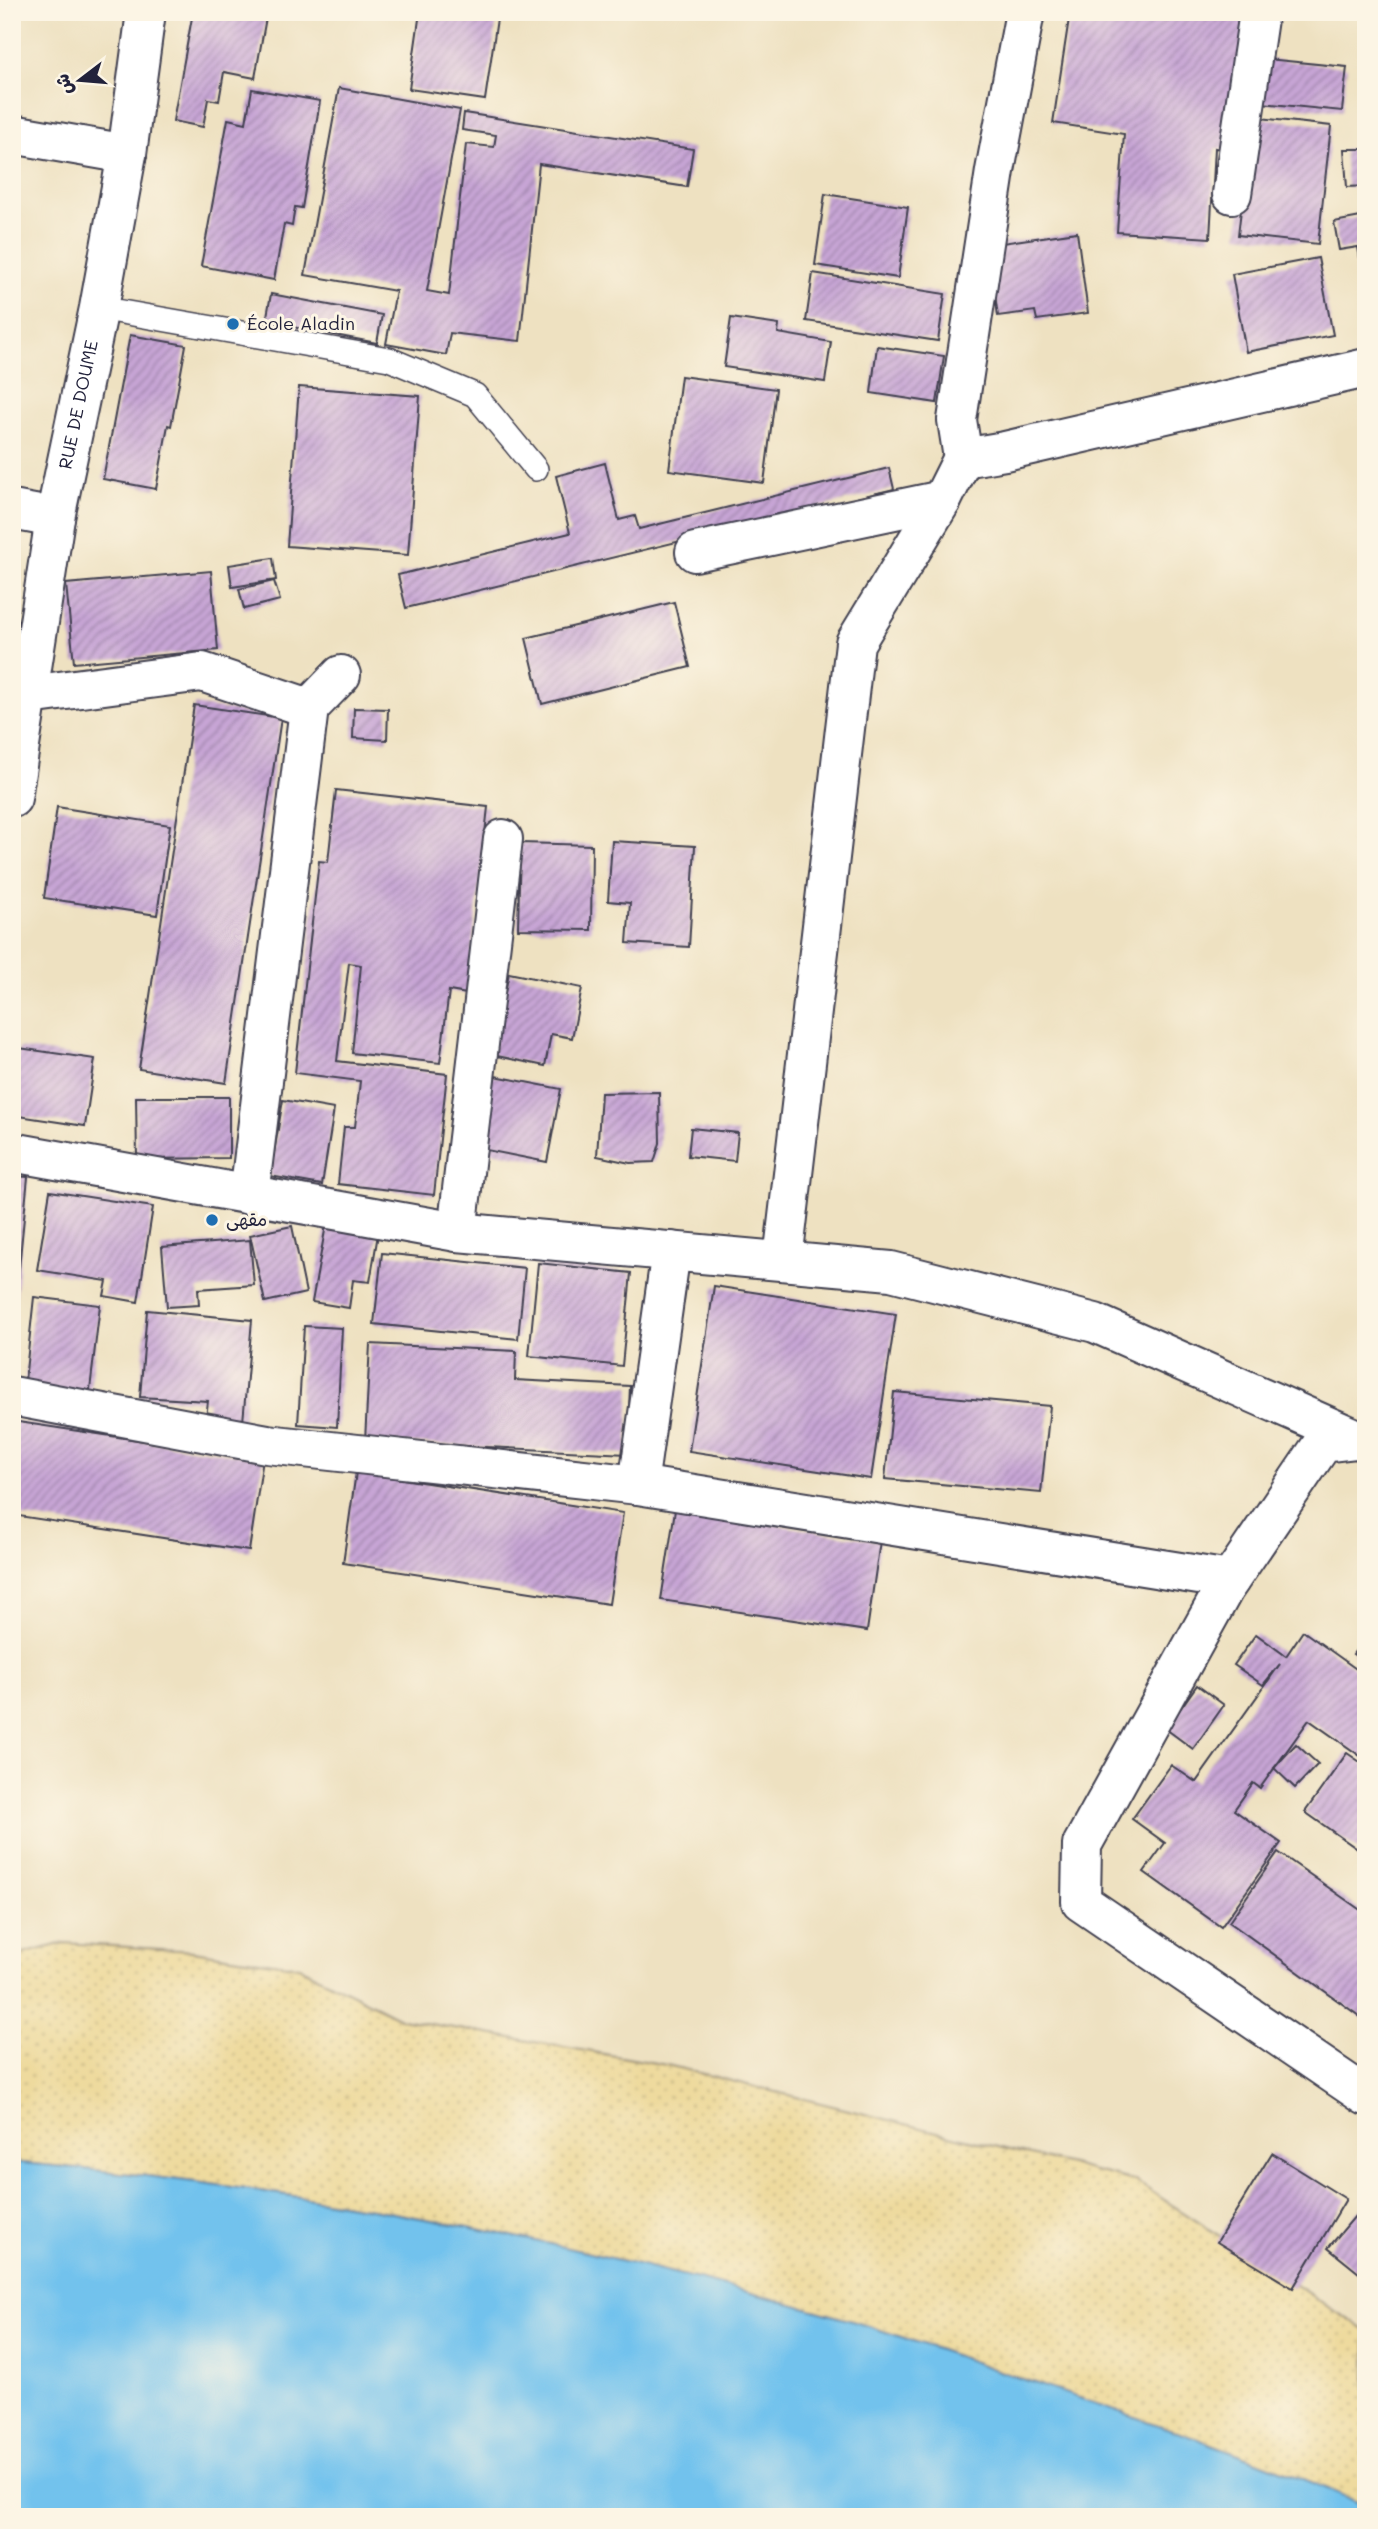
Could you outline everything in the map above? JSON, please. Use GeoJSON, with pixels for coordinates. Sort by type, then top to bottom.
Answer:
{"type":"FeatureCollection","features":[{"type":"Feature","properties":{"kind":"street","name":"RUE DE DOUME"},"geometry":{"type":"LineString","coordinates":[[12,798],[18,697],[99,308],[127,154],[146,12]]}},
{"type":"Feature","properties":{"kind":"street"},"geometry":{"type":"LineString","coordinates":[[783,1260],[855,643],[942,500],[963,458],[957,420],[995,171],[1025,12]]}},
{"type":"Feature","properties":{"kind":"street"},"geometry":{"type":"LineString","coordinates":[[1232,194],[1259,12]]}},
{"type":"Feature","properties":{"kind":"street"},"geometry":{"type":"LineString","coordinates":[[12,134],[127,154]]}},
{"type":"Feature","properties":{"kind":"street"},"geometry":{"type":"LineString","coordinates":[[963,458],[1006,451],[1366,368]]}},
{"type":"Feature","properties":{"kind":"street"},"geometry":{"type":"LineString","coordinates":[[695,552],[942,500]]}},
{"type":"Feature","properties":{"kind":"street"},"geometry":{"type":"LineString","coordinates":[[12,510],[55,518]]}},
{"type":"Feature","properties":{"kind":"street"},"geometry":{"type":"LineString","coordinates":[[18,697],[202,672],[309,709]]}},
{"type":"Feature","properties":{"kind":"street"},"geometry":{"type":"LineString","coordinates":[[249,1195],[309,709],[341,675]]}},
{"type":"Feature","properties":{"kind":"street"},"geometry":{"type":"LineString","coordinates":[[457,1232],[503,839]]}},
{"type":"Feature","properties":{"kind":"street"},"geometry":{"type":"LineString","coordinates":[[12,1152],[457,1232],[891,1271],[1095,1323],[1361,1440]]}},
{"type":"Feature","properties":{"kind":"street"},"geometry":{"type":"LineString","coordinates":[[638,1485],[671,1251]]}},
{"type":"Feature","properties":{"kind":"street"},"geometry":{"type":"LineString","coordinates":[[12,1396],[267,1444],[638,1485],[1230,1580]]}},
{"type":"Feature","properties":{"kind":"street"},"geometry":{"type":"LineString","coordinates":[[1361,1440],[1323,1443],[1230,1580],[1082,1845],[1081,1902],[1366,2096]]}},
{"type":"Feature","properties":{"kind":"lane"},"geometry":{"type":"LineString","coordinates":[[99,308],[389,359],[475,395],[536,469]]}},
{"type":"Feature","properties":{"kind":"sand"},"geometry":{"type":"Polygon","coordinates":[[[64,1943],[193,1951],[299,1967],[402,2019],[667,2065],[1135,2181],[1366,2331],[1366,2506],[1241,2455],[1114,2410],[884,2331],[734,2288],[530,2240],[324,2201],[116,2172],[12,2162],[12,1957],[64,1943]]]}},
{"type":"Feature","properties":{"kind":"water"},"geometry":{"type":"Polygon","coordinates":[[[12,2162],[220,2185],[324,2201],[530,2240],[734,2288],[882,2330],[1196,2438],[1366,2506],[1366,2517],[12,2517],[12,2162]]]}},
{"type":"Feature","properties":{"kind":"building"},"geometry":{"type":"Polygon","coordinates":[[[193,12],[267,12],[255,78],[224,72],[219,101],[208,99],[203,127],[173,121],[193,12]]]}},
{"type":"Feature","properties":{"kind":"building"},"geometry":{"type":"Polygon","coordinates":[[[420,12],[498,12],[485,100],[409,89],[420,12]]]}},
{"type":"Feature","properties":{"kind":"building"},"geometry":{"type":"Polygon","coordinates":[[[1070,12],[1259,12],[1238,152],[1215,148],[1210,238],[1117,232],[1124,134],[1053,123],[1070,12]]]}},
{"type":"Feature","properties":{"kind":"building"},"geometry":{"type":"Polygon","coordinates":[[[1267,59],[1347,67],[1342,111],[1262,103],[1267,59]]]}},
{"type":"Feature","properties":{"kind":"building"},"geometry":{"type":"Polygon","coordinates":[[[339,88],[460,110],[427,291],[449,295],[466,144],[494,147],[496,135],[462,130],[464,113],[693,149],[687,187],[539,164],[520,341],[450,333],[446,355],[386,344],[396,291],[305,275],[339,88]]]}},
{"type":"Feature","properties":{"kind":"building"},"geometry":{"type":"Polygon","coordinates":[[[252,89],[320,101],[302,208],[295,207],[292,226],[284,224],[274,280],[201,266],[228,119],[246,123],[252,89]]]}},
{"type":"Feature","properties":{"kind":"building"},"geometry":{"type":"Polygon","coordinates":[[[1252,117],[1331,126],[1318,244],[1238,235],[1252,117]]]}},
{"type":"Feature","properties":{"kind":"building"},"geometry":{"type":"Polygon","coordinates":[[[1344,149],[1365,149],[1366,186],[1347,187],[1344,149]]]}},
{"type":"Feature","properties":{"kind":"building"},"geometry":{"type":"Polygon","coordinates":[[[825,194],[908,207],[898,278],[815,265],[825,194]]]}},
{"type":"Feature","properties":{"kind":"building"},"geometry":{"type":"Polygon","coordinates":[[[1366,216],[1364,283],[1358,247],[1339,250],[1334,222],[1366,216]]]}},
{"type":"Feature","properties":{"kind":"building"},"geometry":{"type":"Polygon","coordinates":[[[1077,232],[1088,313],[1037,320],[1035,311],[998,316],[988,245],[1077,232]]]}},
{"type":"Feature","properties":{"kind":"building"},"geometry":{"type":"Polygon","coordinates":[[[1318,258],[1333,335],[1246,352],[1232,274],[1318,258]]]}},
{"type":"Feature","properties":{"kind":"building"},"geometry":{"type":"Polygon","coordinates":[[[813,273],[945,294],[938,341],[806,321],[813,273]]]}},
{"type":"Feature","properties":{"kind":"building"},"geometry":{"type":"Polygon","coordinates":[[[271,294],[382,315],[377,343],[266,322],[271,294]]]}},
{"type":"Feature","properties":{"kind":"building"},"geometry":{"type":"Polygon","coordinates":[[[731,318],[779,325],[778,333],[831,342],[825,382],[724,367],[731,318]]]}},
{"type":"Feature","properties":{"kind":"building"},"geometry":{"type":"Polygon","coordinates":[[[130,335],[186,345],[156,489],[103,479],[130,335]]]}},
{"type":"Feature","properties":{"kind":"building"},"geometry":{"type":"Polygon","coordinates":[[[877,346],[944,356],[937,403],[871,393],[877,346]]]}},
{"type":"Feature","properties":{"kind":"building"},"geometry":{"type":"Polygon","coordinates":[[[681,376],[776,389],[764,483],[669,470],[681,376]]]}},
{"type":"Feature","properties":{"kind":"building"},"geometry":{"type":"Polygon","coordinates":[[[299,387],[420,396],[408,555],[287,546],[299,387]]]}},
{"type":"Feature","properties":{"kind":"building"},"geometry":{"type":"Polygon","coordinates":[[[605,463],[619,520],[635,516],[639,529],[889,468],[894,489],[406,608],[398,575],[570,533],[556,476],[605,463]]]}},
{"type":"Feature","properties":{"kind":"building"},"geometry":{"type":"Polygon","coordinates":[[[273,558],[276,580],[232,587],[229,565],[273,558]]]}},
{"type":"Feature","properties":{"kind":"building"},"geometry":{"type":"Polygon","coordinates":[[[211,571],[218,650],[74,663],[66,584],[211,571]]]}},
{"type":"Feature","properties":{"kind":"building"},"geometry":{"type":"Polygon","coordinates":[[[274,581],[280,600],[244,609],[239,589],[274,581]]]}},
{"type":"Feature","properties":{"kind":"building"},"geometry":{"type":"Polygon","coordinates":[[[674,602],[690,667],[542,704],[526,638],[674,602]]]}},
{"type":"Feature","properties":{"kind":"building"},"geometry":{"type":"Polygon","coordinates":[[[194,705],[281,718],[226,1083],[139,1069],[194,705]]]}},
{"type":"Feature","properties":{"kind":"building"},"geometry":{"type":"Polygon","coordinates":[[[354,708],[388,709],[387,740],[353,738],[354,708]]]}},
{"type":"Feature","properties":{"kind":"building"},"geometry":{"type":"Polygon","coordinates":[[[336,790],[488,807],[467,994],[449,991],[440,1063],[352,1053],[361,965],[349,963],[337,1061],[447,1074],[434,1195],[338,1184],[344,1127],[355,1127],[360,1081],[295,1073],[319,861],[328,862],[336,790]]]}},
{"type":"Feature","properties":{"kind":"building"},"geometry":{"type":"Polygon","coordinates":[[[57,807],[170,825],[157,915],[44,898],[57,807]]]}},
{"type":"Feature","properties":{"kind":"building"},"geometry":{"type":"Polygon","coordinates":[[[612,841],[695,846],[689,947],[627,943],[630,903],[608,901],[612,841]]]}},
{"type":"Feature","properties":{"kind":"building"},"geometry":{"type":"Polygon","coordinates":[[[520,843],[592,845],[591,930],[518,929],[520,843]]]}},
{"type":"Feature","properties":{"kind":"building"},"geometry":{"type":"Polygon","coordinates":[[[509,973],[582,988],[572,1038],[551,1034],[545,1066],[492,1055],[509,973]]]}},
{"type":"Feature","properties":{"kind":"building"},"geometry":{"type":"Polygon","coordinates":[[[19,1048],[95,1059],[85,1126],[12,1115],[12,1091],[19,1048]]]}},
{"type":"Feature","properties":{"kind":"building"},"geometry":{"type":"Polygon","coordinates":[[[490,1075],[561,1089],[547,1162],[476,1148],[490,1075]]]}},
{"type":"Feature","properties":{"kind":"building"},"geometry":{"type":"Polygon","coordinates":[[[659,1092],[660,1143],[654,1162],[630,1163],[597,1156],[601,1093],[659,1092]]]}},
{"type":"Feature","properties":{"kind":"building"},"geometry":{"type":"Polygon","coordinates":[[[136,1097],[229,1097],[229,1158],[137,1159],[136,1097]]]}},
{"type":"Feature","properties":{"kind":"building"},"geometry":{"type":"Polygon","coordinates":[[[283,1100],[334,1109],[322,1185],[270,1176],[283,1100]]]}},
{"type":"Feature","properties":{"kind":"building"},"geometry":{"type":"Polygon","coordinates":[[[691,1128],[738,1133],[735,1161],[688,1156],[691,1128]]]}},
{"type":"Feature","properties":{"kind":"building"},"geometry":{"type":"Polygon","coordinates":[[[12,1176],[28,1177],[14,1319],[12,1319],[12,1176]]]}},
{"type":"Feature","properties":{"kind":"building"},"geometry":{"type":"Polygon","coordinates":[[[50,1191],[153,1207],[138,1302],[104,1296],[107,1281],[37,1270],[50,1191]]]}},
{"type":"Feature","properties":{"kind":"building"},"geometry":{"type":"Polygon","coordinates":[[[326,1225],[378,1234],[370,1282],[353,1280],[349,1308],[312,1302],[326,1225]]]}},
{"type":"Feature","properties":{"kind":"building"},"geometry":{"type":"Polygon","coordinates":[[[292,1226],[306,1293],[265,1302],[250,1235],[292,1226]]]}},
{"type":"Feature","properties":{"kind":"building"},"geometry":{"type":"Polygon","coordinates":[[[250,1240],[254,1285],[198,1289],[199,1305],[167,1307],[162,1247],[250,1240]]]}},
{"type":"Feature","properties":{"kind":"building"},"geometry":{"type":"Polygon","coordinates":[[[382,1253],[525,1268],[518,1339],[374,1324],[382,1253]]]}},
{"type":"Feature","properties":{"kind":"building"},"geometry":{"type":"Polygon","coordinates":[[[538,1263],[631,1273],[622,1366],[529,1356],[538,1263]]]}},
{"type":"Feature","properties":{"kind":"building"},"geometry":{"type":"Polygon","coordinates":[[[714,1286],[896,1314],[871,1479],[689,1451],[714,1286]]]}},
{"type":"Feature","properties":{"kind":"building"},"geometry":{"type":"Polygon","coordinates":[[[34,1297],[100,1305],[89,1398],[24,1390],[34,1297]]]}},
{"type":"Feature","properties":{"kind":"building"},"geometry":{"type":"Polygon","coordinates":[[[147,1310],[252,1320],[243,1422],[206,1418],[208,1401],[140,1397],[147,1310]]]}},
{"type":"Feature","properties":{"kind":"building"},"geometry":{"type":"Polygon","coordinates":[[[304,1326],[342,1328],[337,1427],[298,1424],[304,1326]]]}},
{"type":"Feature","properties":{"kind":"building"},"geometry":{"type":"Polygon","coordinates":[[[370,1344],[516,1351],[515,1380],[630,1386],[627,1454],[365,1441],[370,1344]]]}},
{"type":"Feature","properties":{"kind":"building"},"geometry":{"type":"Polygon","coordinates":[[[894,1392],[1050,1406],[1041,1493],[885,1479],[894,1392]]]}},
{"type":"Feature","properties":{"kind":"building"},"geometry":{"type":"Polygon","coordinates":[[[12,1421],[263,1459],[249,1551],[12,1515],[12,1421]]]}},
{"type":"Feature","properties":{"kind":"building"},"geometry":{"type":"Polygon","coordinates":[[[356,1472],[623,1513],[609,1604],[343,1563],[356,1472]]]}},
{"type":"Feature","properties":{"kind":"building"},"geometry":{"type":"Polygon","coordinates":[[[675,1510],[880,1541],[867,1631],[661,1600],[675,1510]]]}},
{"type":"Feature","properties":{"kind":"building"},"geometry":{"type":"Polygon","coordinates":[[[1303,1631],[1366,1676],[1366,1760],[1309,1720],[1260,1788],[1253,1783],[1234,1810],[1281,1843],[1221,1927],[1144,1872],[1165,1843],[1132,1819],[1171,1765],[1196,1782],[1280,1664],[1263,1685],[1234,1665],[1256,1634],[1286,1656],[1303,1631]]]}},
{"type":"Feature","properties":{"kind":"building"},"geometry":{"type":"Polygon","coordinates":[[[1366,1636],[1366,1663],[1353,1654],[1366,1636]]]}},
{"type":"Feature","properties":{"kind":"building"},"geometry":{"type":"Polygon","coordinates":[[[1197,1685],[1224,1705],[1193,1749],[1166,1729],[1197,1685]]]}},
{"type":"Feature","properties":{"kind":"building"},"geometry":{"type":"Polygon","coordinates":[[[1296,1744],[1318,1764],[1295,1788],[1274,1768],[1296,1744]]]}},
{"type":"Feature","properties":{"kind":"building"},"geometry":{"type":"Polygon","coordinates":[[[1347,1753],[1366,1766],[1366,1855],[1305,1812],[1347,1753]]]}},
{"type":"Feature","properties":{"kind":"building"},"geometry":{"type":"Polygon","coordinates":[[[1278,1852],[1366,1914],[1366,2021],[1229,1922],[1278,1852]]]}},
{"type":"Feature","properties":{"kind":"building"},"geometry":{"type":"Polygon","coordinates":[[[1272,2153],[1346,2199],[1293,2288],[1217,2242],[1272,2153]]]}},
{"type":"Feature","properties":{"kind":"building"},"geometry":{"type":"Polygon","coordinates":[[[1366,2203],[1366,2277],[1365,2278],[1328,2248],[1366,2203]]]}},
{"type":"Feature","properties":{"kind":"place","name":"École Aladin"},"geometry":{"type":"Point","coordinates":[233,324]}},
{"type":"Feature","properties":{"kind":"place","name":"مقهى"},"geometry":{"type":"Point","coordinates":[212,1220]}}]}
